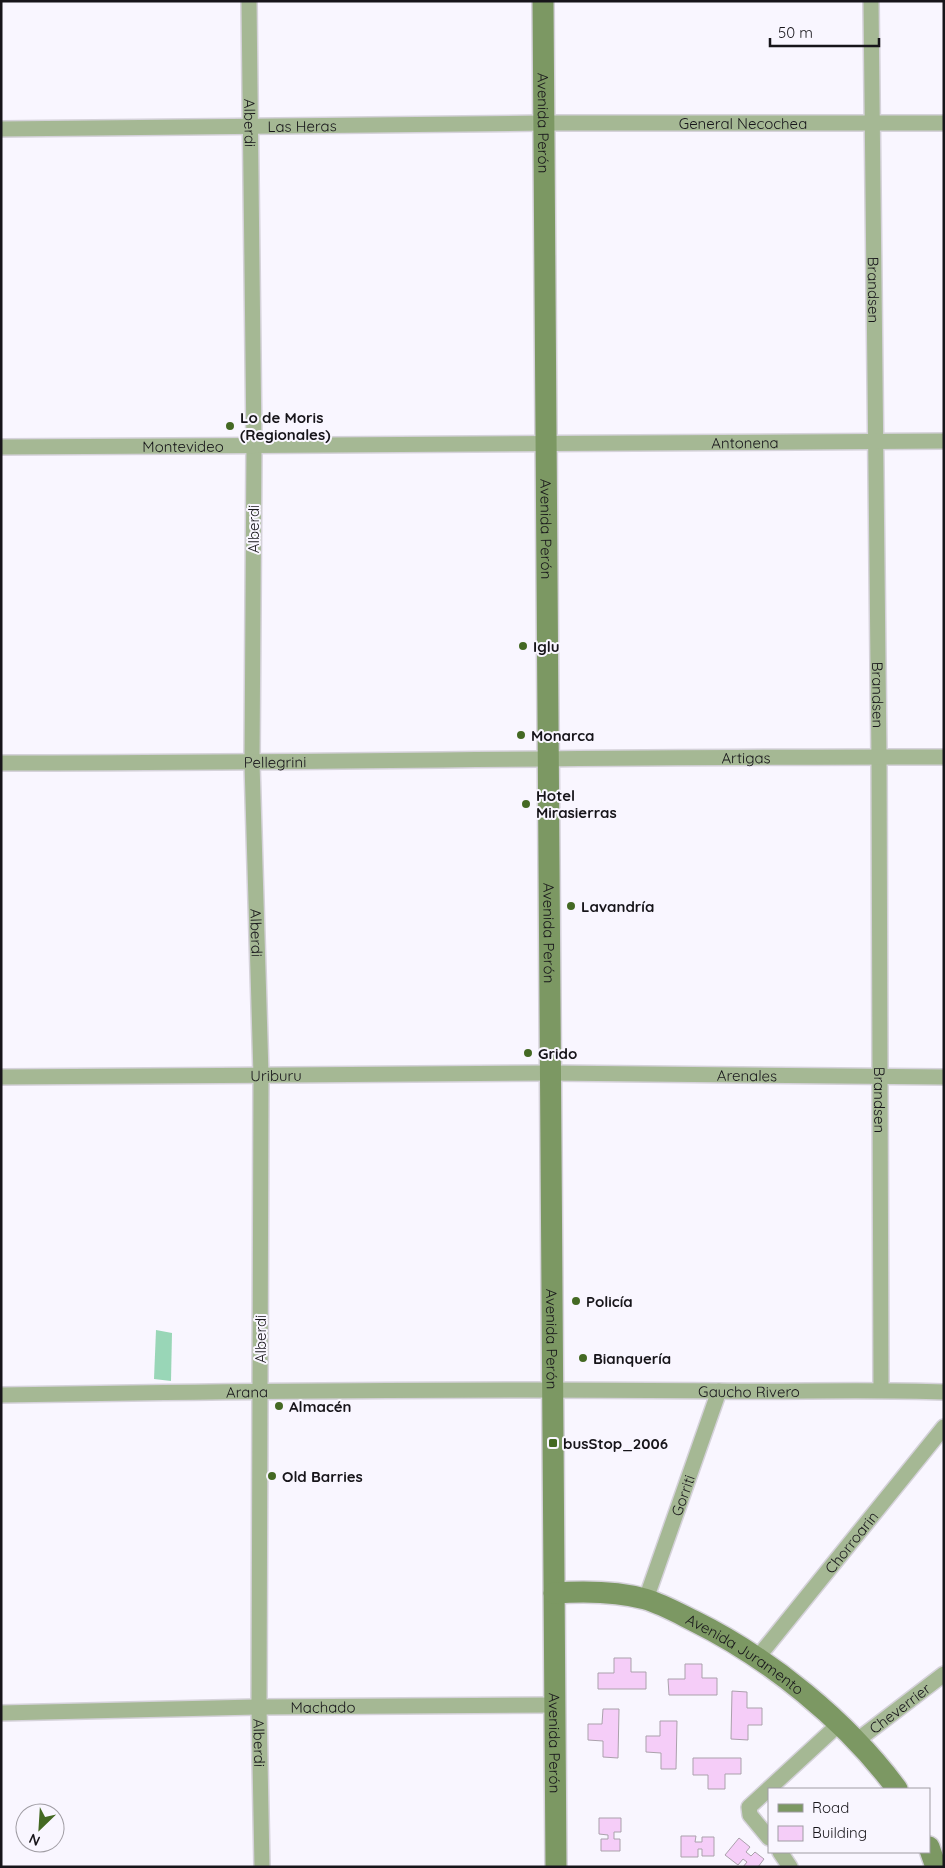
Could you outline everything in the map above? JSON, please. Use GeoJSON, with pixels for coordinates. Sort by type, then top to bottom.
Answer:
{"type":"FeatureCollection","features":[{"type":"Feature","properties":{"kind":"main road","name":"Avenida Perón"},"geometry":{"type":"LineString","coordinates":[[544,1],[556,1867]]}},
{"type":"Feature","properties":{"kind":"main road","name":"Avenida Juramento"},"geometry":{"type":"LineString","coordinates":[[554,1593],[597,1592],[646,1599],[712,1630],[758,1657],[786,1677],[855,1742],[896,1788]]}},
{"type":"Feature","properties":{"kind":"main road"},"geometry":{"type":"LineString","coordinates":[[930,1850],[936,1867]]}},
{"type":"Feature","properties":{"kind":"street","name":"Alberdi"},"geometry":{"type":"LineString","coordinates":[[249,1],[254,445],[252,763],[261,1075],[259,1707],[262,1867]]}},
{"type":"Feature","properties":{"kind":"street","name":"Brandsen"},"geometry":{"type":"LineString","coordinates":[[871,1],[874,441],[880,757],[881,1389]]}},
{"type":"Feature","properties":{"kind":"street","name":"Las Heras"},"geometry":{"type":"LineString","coordinates":[[1,129],[544,123]]}},
{"type":"Feature","properties":{"kind":"street","name":"General Necochea"},"geometry":{"type":"LineString","coordinates":[[544,123],[944,123]]}},
{"type":"Feature","properties":{"kind":"street","name":"Antonena"},"geometry":{"type":"LineString","coordinates":[[546,443],[944,441]]}},
{"type":"Feature","properties":{"kind":"street","name":"Montevideo"},"geometry":{"type":"LineString","coordinates":[[1,447],[546,443]]}},
{"type":"Feature","properties":{"kind":"street","name":"Artigas"},"geometry":{"type":"LineString","coordinates":[[549,758],[944,757]]}},
{"type":"Feature","properties":{"kind":"street","name":"Pellegrini"},"geometry":{"type":"LineString","coordinates":[[1,763],[252,763],[549,758]]}},
{"type":"Feature","properties":{"kind":"street","name":"Arenales"},"geometry":{"type":"LineString","coordinates":[[551,1073],[944,1077]]}},
{"type":"Feature","properties":{"kind":"street","name":"Uriburu"},"geometry":{"type":"LineString","coordinates":[[1,1077],[551,1073]]}},
{"type":"Feature","properties":{"kind":"street","name":"Arana"},"geometry":{"type":"LineString","coordinates":[[1,1395],[260,1390],[553,1388]]}},
{"type":"Feature","properties":{"kind":"street","name":"Gaucho Rivero"},"geometry":{"type":"LineString","coordinates":[[553,1388],[719,1391],[881,1389],[944,1392]]}},
{"type":"Feature","properties":{"kind":"street","name":"Gorriti"},"geometry":{"type":"LineString","coordinates":[[646,1599],[719,1391]]}},
{"type":"Feature","properties":{"kind":"street","name":"Chorroarin"},"geometry":{"type":"LineString","coordinates":[[758,1657],[944,1427]]}},
{"type":"Feature","properties":{"kind":"street","name":"Cheverrier"},"geometry":{"type":"LineString","coordinates":[[855,1742],[943,1676]]}},
{"type":"Feature","properties":{"kind":"street","name":"Machado"},"geometry":{"type":"LineString","coordinates":[[1,1713],[259,1707],[555,1705]]}},
{"type":"Feature","properties":{"kind":"street"},"geometry":{"type":"LineString","coordinates":[[770,1788],[838,1725]]}},
{"type":"Feature","properties":{"kind":"street"},"geometry":{"type":"LineString","coordinates":[[768,1789],[749,1807],[750,1815],[768,1837]]}},
{"type":"Feature","properties":{"kind":"street"},"geometry":{"type":"LineString","coordinates":[[781,1853],[790,1867]]}},
{"type":"Feature","properties":{"kind":"green space"},"geometry":{"type":"Polygon","coordinates":[[[156,1330],[172,1333],[171,1381],[154,1379],[156,1330]]]}},
{"type":"Feature","properties":{"kind":"building"},"geometry":{"type":"Polygon","coordinates":[[[614,1658],[631,1658],[631,1672],[646,1672],[646,1689],[598,1689],[598,1673],[614,1673],[614,1658]]]}},
{"type":"Feature","properties":{"kind":"building"},"geometry":{"type":"Polygon","coordinates":[[[685,1664],[702,1664],[702,1678],[717,1678],[717,1695],[669,1695],[668,1679],[685,1679],[685,1664]]]}},
{"type":"Feature","properties":{"kind":"building"},"geometry":{"type":"Polygon","coordinates":[[[732,1691],[747,1692],[747,1708],[762,1708],[762,1725],[748,1725],[748,1740],[731,1739],[732,1691]]]}},
{"type":"Feature","properties":{"kind":"building"},"geometry":{"type":"Polygon","coordinates":[[[603,1709],[619,1709],[618,1758],[603,1757],[603,1741],[588,1740],[588,1724],[602,1724],[603,1709]]]}},
{"type":"Feature","properties":{"kind":"building"},"geometry":{"type":"Polygon","coordinates":[[[660,1721],[677,1721],[676,1769],[661,1769],[661,1753],[646,1752],[646,1736],[660,1736],[660,1721]]]}},
{"type":"Feature","properties":{"kind":"building"},"geometry":{"type":"Polygon","coordinates":[[[693,1758],[741,1758],[741,1774],[725,1774],[725,1789],[708,1789],[708,1775],[693,1775],[693,1758]]]}},
{"type":"Feature","properties":{"kind":"building"},"geometry":{"type":"Polygon","coordinates":[[[599,1818],[621,1818],[621,1832],[614,1832],[614,1839],[620,1839],[620,1851],[601,1851],[601,1839],[608,1839],[608,1835],[599,1834],[599,1818]]]}},
{"type":"Feature","properties":{"kind":"building"},"geometry":{"type":"Polygon","coordinates":[[[681,1836],[696,1836],[695,1842],[702,1842],[702,1837],[714,1837],[714,1856],[702,1856],[702,1849],[698,1849],[698,1857],[681,1857],[681,1836]]]}},
{"type":"Feature","properties":{"kind":"building"},"geometry":{"type":"Polygon","coordinates":[[[739,1838],[750,1847],[746,1852],[751,1856],[755,1852],[764,1859],[758,1867],[743,1867],[747,1862],[743,1859],[738,1865],[725,1855],[739,1838]]]}},
{"type":"Feature","properties":{"kind":"place","name":"Lo de Moris (Regionales)"},"geometry":{"type":"Point","coordinates":[230,426]}},
{"type":"Feature","properties":{"kind":"place","name":"Iglu"},"geometry":{"type":"Point","coordinates":[523,646]}},
{"type":"Feature","properties":{"kind":"place","name":"Monarca"},"geometry":{"type":"Point","coordinates":[521,735]}},
{"type":"Feature","properties":{"kind":"place","name":"Hotel Mirasierras"},"geometry":{"type":"Point","coordinates":[526,804]}},
{"type":"Feature","properties":{"kind":"place","name":"Lavandría"},"geometry":{"type":"Point","coordinates":[571,906]}},
{"type":"Feature","properties":{"kind":"place","name":"Grido"},"geometry":{"type":"Point","coordinates":[528,1053]}},
{"type":"Feature","properties":{"kind":"place","name":"Policía"},"geometry":{"type":"Point","coordinates":[576,1301]}},
{"type":"Feature","properties":{"kind":"place","name":"Bianquería"},"geometry":{"type":"Point","coordinates":[583,1358]}},
{"type":"Feature","properties":{"kind":"place","name":"Almacén"},"geometry":{"type":"Point","coordinates":[279,1406]}},
{"type":"Feature","properties":{"kind":"place","name":"busStop_2006"},"geometry":{"type":"Point","coordinates":[553,1443]}},
{"type":"Feature","properties":{"kind":"place","name":"Old Barries"},"geometry":{"type":"Point","coordinates":[272,1476]}}]}
